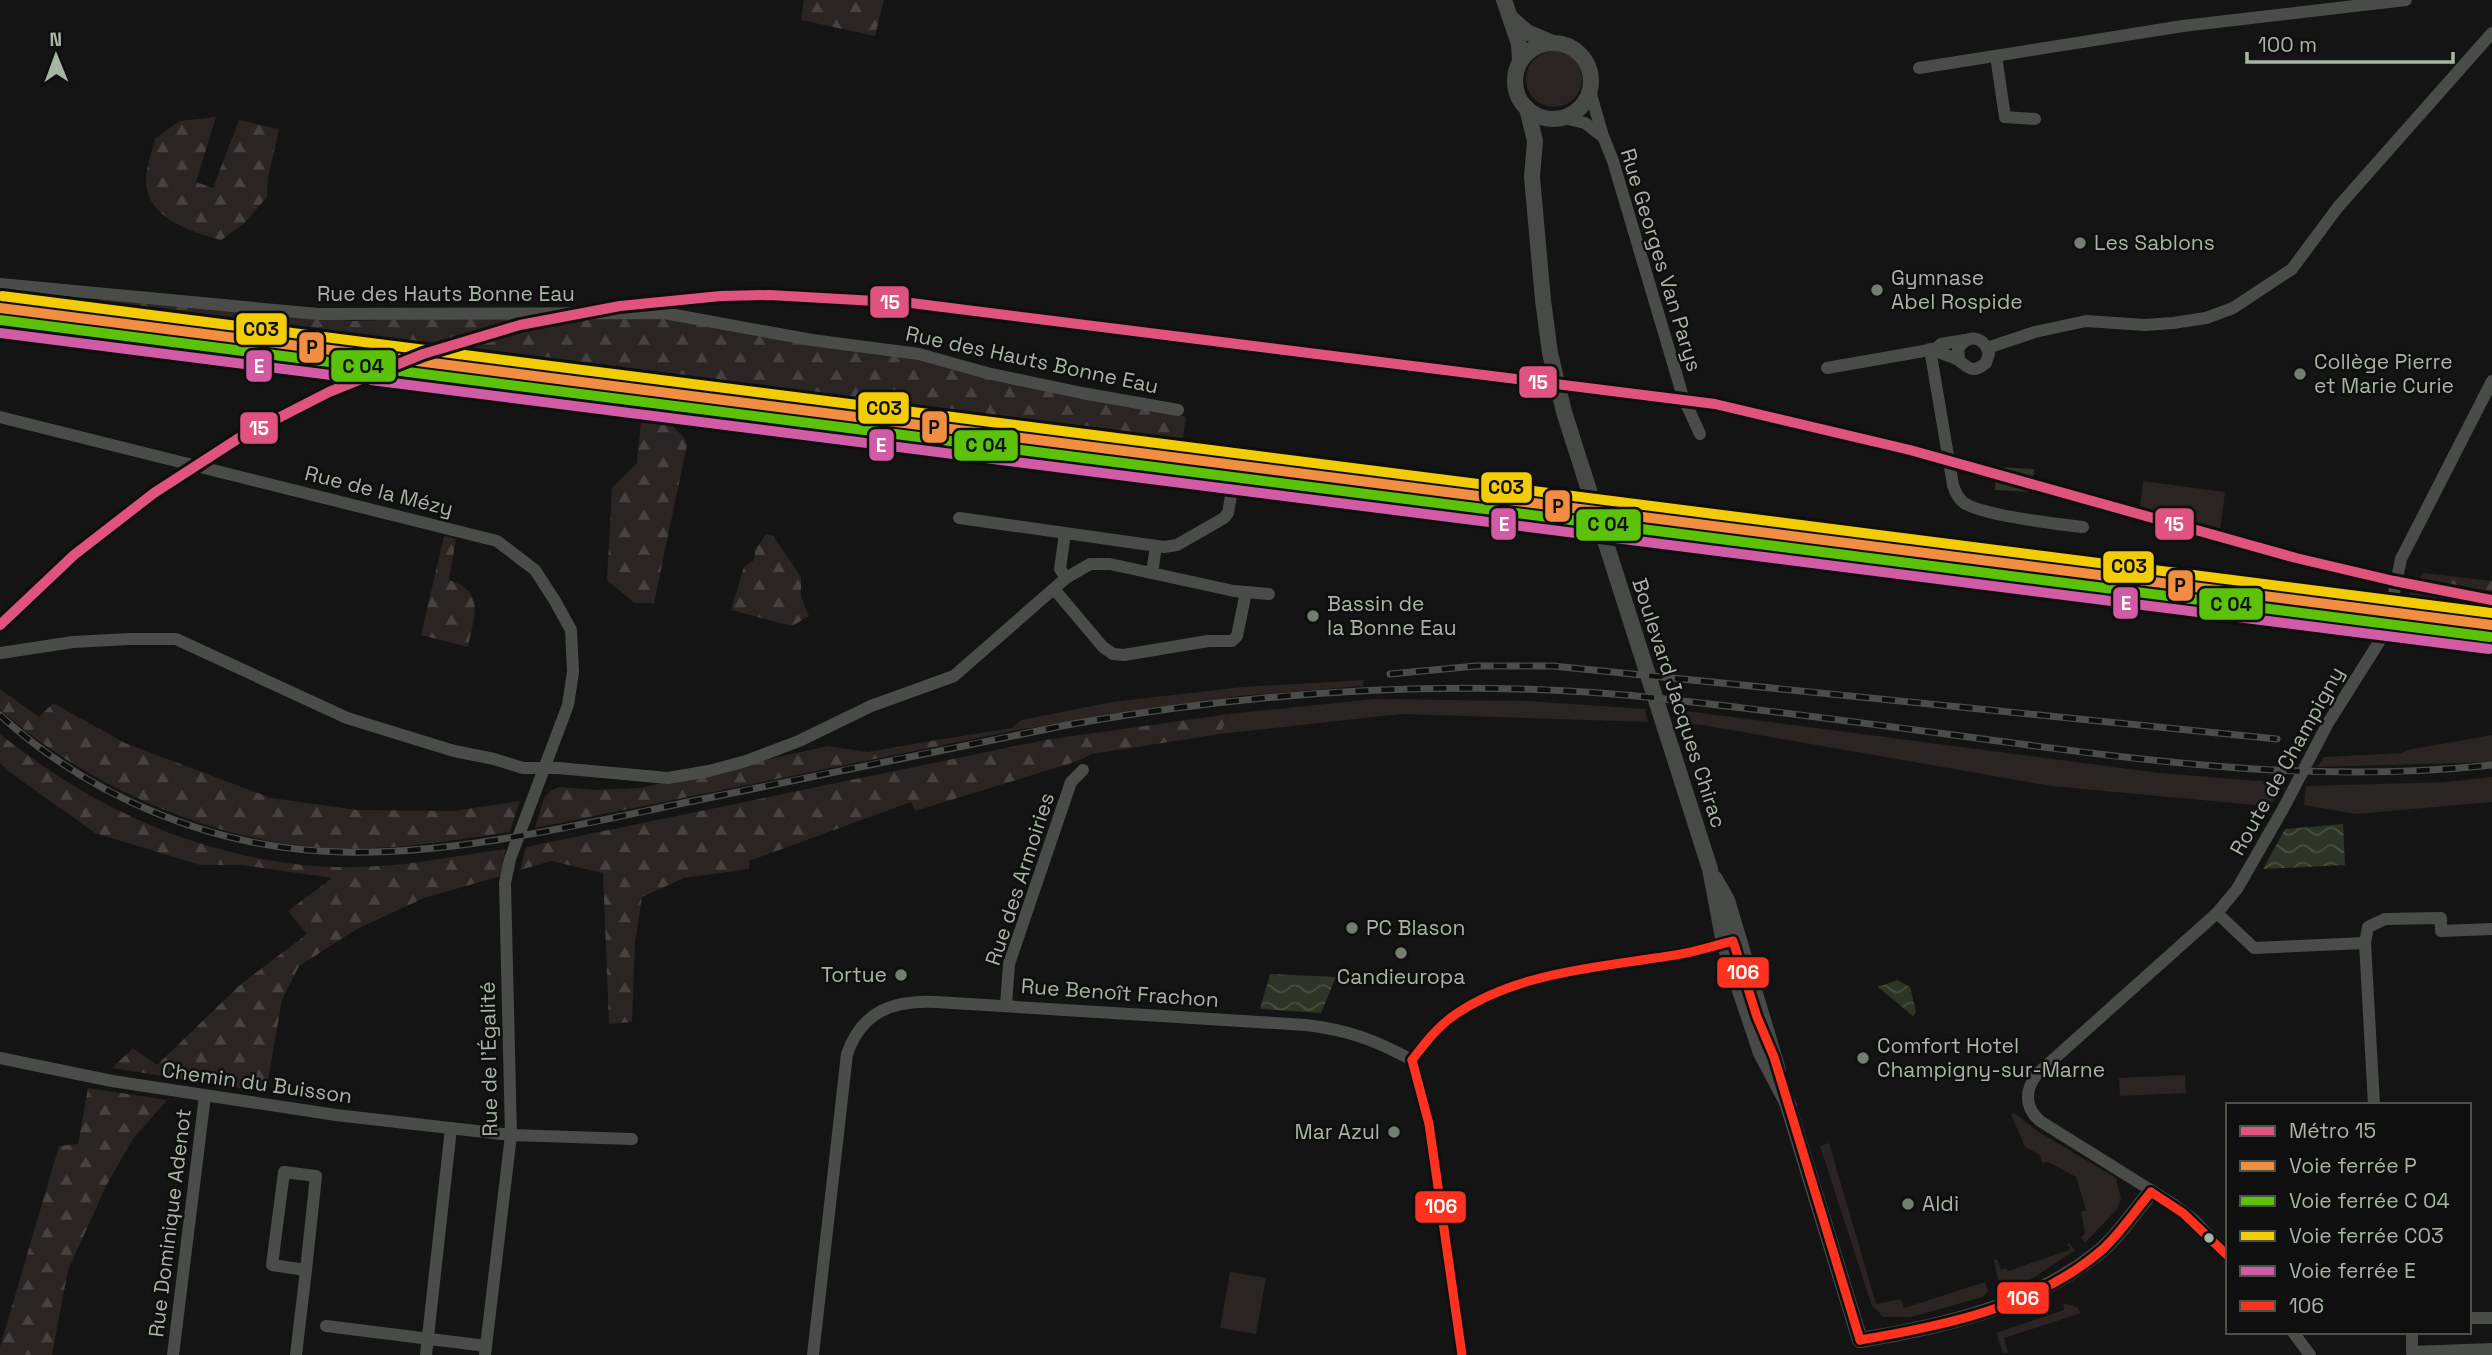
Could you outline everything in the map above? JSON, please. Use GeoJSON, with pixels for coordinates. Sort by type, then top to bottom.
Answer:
{"type":"FeatureCollection","features":[{"type":"Feature","properties":{"kind":"main road","name":"Boulevard Jacques Chirac"},"geometry":{"type":"LineString","coordinates":[[1504,0],[1519,44],[1520,62],[1516,90],[1527,108],[1535,141],[1532,177],[1543,300],[1550,353],[1564,412],[1710,869],[1727,900],[1731,939],[1752,1004]]}},
{"type":"Feature","properties":{"kind":"main road"},"geometry":{"type":"LineString","coordinates":[[1511,18],[1537,38],[1569,46],[1582,55],[1590,69],[1590,91],[1582,106],[1543,127],[1535,141]]}},
{"type":"Feature","properties":{"kind":"main road"},"geometry":{"type":"LineString","coordinates":[[1520,62],[1534,48],[1552,43]]}},
{"type":"Feature","properties":{"kind":"main road"},"geometry":{"type":"LineString","coordinates":[[1527,108],[1542,117],[1559,118]]}},
{"type":"Feature","properties":{"kind":"main road"},"geometry":{"type":"LineString","coordinates":[[1731,939],[1757,1017],[1774,1057]]}},
{"type":"Feature","properties":{"kind":"main road"},"geometry":{"type":"LineString","coordinates":[[1752,1004],[1774,1057],[1860,1340],[1913,1331],[2050,1286],[2096,1255],[2151,1192]]}},
{"type":"Feature","properties":{"kind":"main road"},"geometry":{"type":"LineString","coordinates":[[1752,1004],[1761,1053],[1788,1106]]}},
{"type":"Feature","properties":{"kind":"street"},"geometry":{"type":"LineString","coordinates":[[1919,68],[2183,26],[2406,0]]}},
{"type":"Feature","properties":{"kind":"street"},"geometry":{"type":"LineString","coordinates":[[1987,348],[2035,332],[2085,321],[2145,325],[2173,323],[2206,318],[2233,308],[2292,269],[2338,207],[2492,33]]}},
{"type":"Feature","properties":{"kind":"street"},"geometry":{"type":"LineString","coordinates":[[1996,56],[2005,117],[2035,119]]}},
{"type":"Feature","properties":{"kind":"street","name":"Rue Georges Van Parys"},"geometry":{"type":"LineString","coordinates":[[1590,91],[1683,397],[1700,433]]}},
{"type":"Feature","properties":{"kind":"street","name":"Rue Georges Van Parys"},"geometry":{"type":"LineString","coordinates":[[1559,118],[1586,123],[1603,136]]}},
{"type":"Feature","properties":{"kind":"street","name":"Rue des Hauts Bonne Eau"},"geometry":{"type":"LineString","coordinates":[[0,284],[318,314],[664,313],[812,340],[919,355],[987,373],[1178,410]]}},
{"type":"Feature","properties":{"kind":"street"},"geometry":{"type":"LineString","coordinates":[[1827,368],[1933,349],[1941,344],[1969,338],[1980,339],[1987,348],[1988,358],[1986,363],[1977,368],[1966,367],[1959,359],[1933,349]]}},
{"type":"Feature","properties":{"kind":"street"},"geometry":{"type":"LineString","coordinates":[[1959,359],[1958,349],[1965,340]]}},
{"type":"Feature","properties":{"kind":"street"},"geometry":{"type":"LineString","coordinates":[[1933,349],[1953,485],[1958,497],[1978,509],[2043,523],[2083,527]]}},
{"type":"Feature","properties":{"kind":"street","name":"Route de Champigny"},"geometry":{"type":"LineString","coordinates":[[2151,1192],[2116,1167],[2040,1121],[2029,1109],[2027,1098],[2030,1086],[2037,1074],[2217,913],[2237,889],[2328,723],[2386,631],[2401,559],[2492,382]]}},
{"type":"Feature","properties":{"kind":"street","name":"Rue de la Mézy"},"geometry":{"type":"LineString","coordinates":[[0,417],[497,541],[535,570],[571,630],[573,673],[568,705],[546,768]]}},
{"type":"Feature","properties":{"kind":"street"},"geometry":{"type":"LineString","coordinates":[[958,518],[1156,546],[1177,545],[1224,519],[1231,496]]}},
{"type":"Feature","properties":{"kind":"street"},"geometry":{"type":"LineString","coordinates":[[1065,533],[1060,569],[1066,578]]}},
{"type":"Feature","properties":{"kind":"street"},"geometry":{"type":"LineString","coordinates":[[1152,573],[1156,546]]}},
{"type":"Feature","properties":{"kind":"street"},"geometry":{"type":"LineString","coordinates":[[0,653],[73,642],[176,639],[347,718],[385,731],[523,768],[668,778],[746,761],[799,741],[871,706],[954,676],[1066,578],[1083,567],[1099,562],[1246,592],[1269,594]]}},
{"type":"Feature","properties":{"kind":"street"},"geometry":{"type":"LineString","coordinates":[[1054,589],[1102,647],[1113,654],[1124,655],[1208,641],[1232,641],[1237,636],[1246,592]]}},
{"type":"Feature","properties":{"kind":"street","name":"Rue de l'Égalité"},"geometry":{"type":"LineString","coordinates":[[486,1350],[511,1135],[505,883],[510,859],[546,768]]}},
{"type":"Feature","properties":{"kind":"street","name":"Rue des Armoiries"},"geometry":{"type":"LineString","coordinates":[[1006,1005],[1009,964],[1071,782],[1083,770]]}},
{"type":"Feature","properties":{"kind":"street"},"geometry":{"type":"LineString","coordinates":[[2217,913],[2254,948],[2365,943]]}},
{"type":"Feature","properties":{"kind":"street"},"geometry":{"type":"LineString","coordinates":[[2374,1103],[2365,943],[2368,928],[2385,919],[2441,918],[2441,931],[2492,929]]}},
{"type":"Feature","properties":{"kind":"street"},"geometry":{"type":"LineString","coordinates":[[1462,1355],[1429,1124],[1412,1060],[1421,1045],[1459,1012],[1490,993],[1525,981],[1698,950],[1731,939]]}},
{"type":"Feature","properties":{"kind":"street","name":"Rue Benoît Frachon"},"geometry":{"type":"LineString","coordinates":[[813,1355],[847,1054],[853,1038],[865,1023],[886,1008],[914,1001],[1006,1005],[1334,1028],[1364,1036],[1412,1060]]}},
{"type":"Feature","properties":{"kind":"street","name":"Chemin du Buisson"},"geometry":{"type":"LineString","coordinates":[[0,1058],[112,1081],[336,1115],[511,1135],[632,1139]]}},
{"type":"Feature","properties":{"kind":"street","name":"Rue Dominique Adenot"},"geometry":{"type":"LineString","coordinates":[[173,1355],[205,1096]]}},
{"type":"Feature","properties":{"kind":"street"},"geometry":{"type":"LineString","coordinates":[[426,1355],[450,1128]]}},
{"type":"Feature","properties":{"kind":"street"},"geometry":{"type":"LineString","coordinates":[[296,1355],[306,1270],[316,1176],[284,1172],[272,1265],[306,1270]]}},
{"type":"Feature","properties":{"kind":"street"},"geometry":{"type":"LineString","coordinates":[[2151,1192],[2194,1220],[2226,1254]]}},
{"type":"Feature","properties":{"kind":"street"},"geometry":{"type":"LineString","coordinates":[[2471,1318],[2492,1318]]}},
{"type":"Feature","properties":{"kind":"street"},"geometry":{"type":"LineString","coordinates":[[326,1326],[428,1339],[486,1350]]}},
{"type":"Feature","properties":{"kind":"street"},"geometry":{"type":"LineString","coordinates":[[2294,1334],[2310,1355]]}},
{"type":"Feature","properties":{"kind":"street"},"geometry":{"type":"LineString","coordinates":[[2412,1334],[2412,1352],[2492,1349]]}},
{"type":"Feature","properties":{"kind":"green space"},"geometry":{"type":"Polygon","coordinates":[[[804,0],[884,0],[875,36],[801,20],[804,0]]]}},
{"type":"Feature","properties":{"kind":"green space"},"geometry":{"type":"Polygon","coordinates":[[[1554,51],[1565,53],[1574,59],[1580,68],[1580,90],[1574,99],[1565,105],[1554,107],[1543,105],[1534,99],[1528,90],[1526,79],[1528,68],[1534,59],[1543,53],[1554,51]]]}},
{"type":"Feature","properties":{"kind":"green space"},"geometry":{"type":"Polygon","coordinates":[[[216,117],[196,182],[213,188],[239,120],[279,129],[268,178],[267,197],[245,223],[221,240],[183,227],[161,212],[152,203],[147,191],[146,177],[155,139],[179,121],[216,117]]]}},
{"type":"Feature","properties":{"kind":"green space"},"geometry":{"type":"Polygon","coordinates":[[[100,297],[352,321],[659,311],[928,357],[1186,417],[1182,445],[101,308],[100,297]]]}},
{"type":"Feature","properties":{"kind":"green space"},"geometry":{"type":"Polygon","coordinates":[[[0,314],[308,353],[305,356],[0,322],[0,314]]]}},
{"type":"Feature","properties":{"kind":"green space"},"geometry":{"type":"Polygon","coordinates":[[[308,353],[1177,465],[1176,473],[671,424],[687,445],[654,603],[634,603],[607,580],[612,488],[637,463],[641,421],[305,356],[308,353]]]}},
{"type":"Feature","properties":{"kind":"green space"},"geometry":{"type":"Polygon","coordinates":[[[2143,481],[2225,492],[2220,532],[2138,521],[2143,481]]]}},
{"type":"Feature","properties":{"kind":"green space"},"geometry":{"type":"Polygon","coordinates":[[[766,534],[773,536],[801,577],[801,597],[809,616],[792,626],[731,610],[744,567],[754,560],[755,550],[766,534]]]}},
{"type":"Feature","properties":{"kind":"green space"},"geometry":{"type":"Polygon","coordinates":[[[444,536],[456,539],[449,580],[468,591],[475,607],[468,647],[421,635],[444,536]]]}},
{"type":"Feature","properties":{"kind":"green space"},"geometry":{"type":"Polygon","coordinates":[[[2423,573],[2492,581],[2492,609],[2406,599],[2423,573]]]}},
{"type":"Feature","properties":{"kind":"green space"},"geometry":{"type":"Polygon","coordinates":[[[2399,620],[2429,627],[2492,633],[2492,656],[2390,645],[2399,620]]]}},
{"type":"Feature","properties":{"kind":"green space"},"geometry":{"type":"Polygon","coordinates":[[[1364,680],[1363,686],[1239,696],[1017,730],[939,746],[937,740],[1012,728],[1021,720],[1112,702],[1242,687],[1364,680]]]}},
{"type":"Feature","properties":{"kind":"green space"},"geometry":{"type":"Polygon","coordinates":[[[0,689],[39,717],[53,703],[125,743],[271,798],[357,810],[454,811],[520,801],[510,832],[448,841],[345,849],[300,846],[254,838],[161,808],[116,788],[74,764],[35,738],[0,709],[0,689]]]}},
{"type":"Feature","properties":{"kind":"green space"},"geometry":{"type":"Polygon","coordinates":[[[1374,699],[1527,701],[1645,709],[1648,722],[1401,714],[1220,734],[1229,714],[1374,699]]]}},
{"type":"Feature","properties":{"kind":"green space"},"geometry":{"type":"Polygon","coordinates":[[[1686,711],[2160,773],[2284,783],[2273,802],[2255,805],[2051,786],[1689,724],[1686,711]]]}},
{"type":"Feature","properties":{"kind":"green space"},"geometry":{"type":"Polygon","coordinates":[[[1229,714],[1220,734],[1092,754],[1078,761],[915,811],[911,802],[749,861],[749,869],[684,878],[642,897],[635,943],[632,1022],[609,1024],[603,873],[551,861],[520,870],[526,847],[1045,740],[1229,714]]]}},
{"type":"Feature","properties":{"kind":"green space"},"geometry":{"type":"Polygon","coordinates":[[[0,734],[38,763],[121,812],[210,846],[256,858],[304,865],[352,867],[410,863],[505,849],[501,876],[424,898],[357,929],[299,966],[282,1000],[266,1092],[112,1068],[133,1048],[157,1065],[240,985],[307,934],[288,911],[332,878],[242,865],[200,865],[95,833],[0,763],[0,734]]]}},
{"type":"Feature","properties":{"kind":"green space"},"geometry":{"type":"Polygon","coordinates":[[[2492,735],[2492,762],[2317,767],[2324,757],[2401,753],[2492,735]]]}},
{"type":"Feature","properties":{"kind":"green space"},"geometry":{"type":"Polygon","coordinates":[[[937,740],[939,746],[535,828],[544,798],[559,787],[596,790],[640,788],[828,746],[868,752],[937,740]]]}},
{"type":"Feature","properties":{"kind":"green space"},"geometry":{"type":"Polygon","coordinates":[[[2492,777],[2492,802],[2356,814],[2304,805],[2306,786],[2447,782],[2492,777]]]}},
{"type":"Feature","properties":{"kind":"green space"},"geometry":{"type":"Polygon","coordinates":[[[2185,1075],[2186,1093],[2120,1096],[2119,1078],[2185,1075]]]}},
{"type":"Feature","properties":{"kind":"green space"},"geometry":{"type":"Polygon","coordinates":[[[88,1088],[167,1100],[133,1139],[107,1184],[68,1270],[52,1355],[0,1355],[0,1347],[59,1146],[78,1144],[88,1088]]]}},
{"type":"Feature","properties":{"kind":"green space"},"geometry":{"type":"Polygon","coordinates":[[[2014,1113],[2039,1132],[2116,1178],[2121,1199],[2117,1209],[2085,1243],[2081,1237],[2085,1234],[2081,1212],[2086,1210],[2076,1177],[2048,1162],[2042,1163],[2040,1155],[2025,1147],[2011,1114],[2014,1113]]]}},
{"type":"Feature","properties":{"kind":"green space"},"geometry":{"type":"Polygon","coordinates":[[[1829,1143],[1876,1304],[1901,1299],[1904,1308],[1985,1282],[1988,1291],[1983,1297],[1911,1317],[1884,1317],[1872,1306],[1820,1146],[1829,1143]]]}},
{"type":"Feature","properties":{"kind":"green space"},"geometry":{"type":"Polygon","coordinates":[[[2069,1243],[2075,1250],[2035,1277],[2003,1290],[2000,1288],[1994,1260],[1997,1259],[2001,1270],[2006,1268],[2008,1271],[2069,1250],[2069,1243]]]}},
{"type":"Feature","properties":{"kind":"green space"},"geometry":{"type":"Polygon","coordinates":[[[1230,1272],[1266,1278],[1256,1334],[1220,1328],[1230,1272]]]}},
{"type":"Feature","properties":{"kind":"green space"},"geometry":{"type":"Polygon","coordinates":[[[2063,1303],[2077,1307],[2081,1313],[2004,1338],[2008,1353],[2003,1353],[1996,1333],[2064,1310],[2063,1303]]]}},
{"type":"Feature","properties":{"kind":"water"},"geometry":{"type":"Polygon","coordinates":[[[1996,467],[2034,469],[2032,492],[1995,490],[1996,467]]]}},
{"type":"Feature","properties":{"kind":"water"},"geometry":{"type":"Polygon","coordinates":[[[2343,824],[2345,865],[2263,869],[2285,829],[2343,824]]]}},
{"type":"Feature","properties":{"kind":"water"},"geometry":{"type":"Polygon","coordinates":[[[1270,974],[1336,977],[1321,1013],[1260,1009],[1270,974]]]}},
{"type":"Feature","properties":{"kind":"water"},"geometry":{"type":"Polygon","coordinates":[[[1897,980],[1910,987],[1916,1012],[1913,1016],[1878,987],[1897,980]]]}},
{"type":"Feature","properties":{"kind":"railway"},"geometry":{"type":"LineString","coordinates":[[1390,674],[1476,666],[1553,666],[2277,739]]}},
{"type":"Feature","properties":{"kind":"railway"},"geometry":{"type":"LineString","coordinates":[[0,715],[36,745],[75,772],[116,795],[159,814],[250,842],[343,852],[387,852],[521,836],[1072,724],[1145,712],[1293,695],[1367,690],[1442,688],[1591,692],[1756,709],[2086,753],[2259,769],[2374,772],[2492,765]]}},
{"type":"Feature","properties":{"kind":"metro line","name":"15"},"geometry":{"type":"LineString","coordinates":[[0,625],[74,555],[154,493],[239,438],[329,392],[423,354],[520,325],[620,306],[721,296],[769,295],[911,303],[1715,404],[1910,450],[2296,558],[2492,600]]}},
{"type":"Feature","properties":{"kind":"rail line","name":"C03"},"geometry":{"type":"LineString","coordinates":[[2,296],[2492,613]]}},
{"type":"Feature","properties":{"kind":"rail line","name":"P"},"geometry":{"type":"LineString","coordinates":[[0,308],[2492,625]]}},
{"type":"Feature","properties":{"kind":"rail line","name":"E"},"geometry":{"type":"LineString","coordinates":[[0,333],[2489,649]]}},
{"type":"Feature","properties":{"kind":"transit line"},"geometry":{"type":"LineString","coordinates":[[0,320],[2490,637]]}},
{"type":"Feature","properties":{"kind":"transit line","name":"106"},"geometry":{"type":"LineString","coordinates":[[1412,1060],[1449,1019],[1481,999],[1508,988],[1565,972],[1681,954],[1733,941],[1757,1017],[1774,1057],[1860,1340]]}},
{"type":"Feature","properties":{"kind":"transit line","name":"106"},"geometry":{"type":"LineString","coordinates":[[1412,1060],[1429,1124],[1462,1355]]}},
{"type":"Feature","properties":{"kind":"transit line","name":"106"},"geometry":{"type":"LineString","coordinates":[[2151,1192],[2183,1213],[2226,1254]]}},
{"type":"Feature","properties":{"kind":"transit line","name":"106"},"geometry":{"type":"LineString","coordinates":[[1860,1340],[1924,1328],[1988,1311],[2049,1286],[2103,1249],[2151,1192]]}},
{"type":"Feature","properties":{"kind":"place","name":"Les Sablons"},"geometry":{"type":"Point","coordinates":[2080,243]}},
{"type":"Feature","properties":{"kind":"place","name":"Gymnase Abel Rospide"},"geometry":{"type":"Point","coordinates":[1877,290]}},
{"type":"Feature","properties":{"kind":"place","name":"Collège Pierre et Marie Curie"},"geometry":{"type":"Point","coordinates":[2300,374]}},
{"type":"Feature","properties":{"kind":"place","name":"Bassin de la Bonne Eau"},"geometry":{"type":"Point","coordinates":[1313,616]}},
{"type":"Feature","properties":{"kind":"place","name":"PC Blason"},"geometry":{"type":"Point","coordinates":[1352,928]}},
{"type":"Feature","properties":{"kind":"place","name":"Candieuropa"},"geometry":{"type":"Point","coordinates":[1401,953]}},
{"type":"Feature","properties":{"kind":"place","name":"Tortue"},"geometry":{"type":"Point","coordinates":[901,975]}},
{"type":"Feature","properties":{"kind":"place","name":"Comfort Hotel Champigny-sur-Marne"},"geometry":{"type":"Point","coordinates":[1863,1058]}},
{"type":"Feature","properties":{"kind":"place","name":"Mar Azul"},"geometry":{"type":"Point","coordinates":[1394,1132]}},
{"type":"Feature","properties":{"kind":"place","name":"Aldi"},"geometry":{"type":"Point","coordinates":[1908,1204]}}]}
